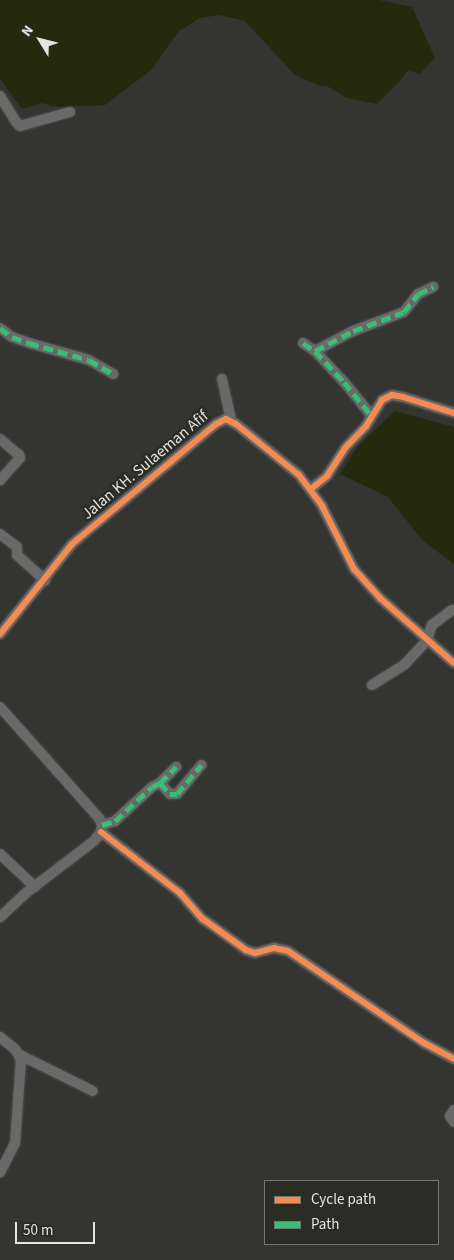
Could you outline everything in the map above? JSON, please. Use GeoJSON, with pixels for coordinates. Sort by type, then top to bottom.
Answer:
{"type":"FeatureCollection","features":[{"type":"Feature","properties":{"kind":"street"},"geometry":{"type":"LineString","coordinates":[[0,96],[20,126],[70,112]]}},
{"type":"Feature","properties":{"kind":"street"},"geometry":{"type":"LineString","coordinates":[[314,351],[353,331],[404,312],[418,294],[433,286]]}},
{"type":"Feature","properties":{"kind":"street"},"geometry":{"type":"LineString","coordinates":[[0,328],[12,337],[89,360],[113,374]]}},
{"type":"Feature","properties":{"kind":"street"},"geometry":{"type":"LineString","coordinates":[[303,343],[314,351],[371,415]]}},
{"type":"Feature","properties":{"kind":"street"},"geometry":{"type":"LineString","coordinates":[[222,379],[231,420]]}},
{"type":"Feature","properties":{"kind":"street"},"geometry":{"type":"LineString","coordinates":[[311,489],[327,476],[345,448],[366,426],[371,415],[382,400],[392,395],[454,413]]}},
{"type":"Feature","properties":{"kind":"street","name":"Jalan KH. Sulaeman Afif"},"geometry":{"type":"LineString","coordinates":[[0,634],[72,544],[221,420],[231,420],[299,475],[322,506],[354,569],[380,598],[454,662]]}},
{"type":"Feature","properties":{"kind":"street"},"geometry":{"type":"LineString","coordinates":[[0,439],[20,455],[20,458],[0,480]]}},
{"type":"Feature","properties":{"kind":"street"},"geometry":{"type":"LineString","coordinates":[[0,534],[17,547],[17,555],[45,580]]}},
{"type":"Feature","properties":{"kind":"street"},"geometry":{"type":"LineString","coordinates":[[372,685],[394,672],[427,640],[432,626],[452,610]]}},
{"type":"Feature","properties":{"kind":"street"},"geometry":{"type":"LineString","coordinates":[[0,707],[99,818],[102,829],[180,893],[203,919],[246,950],[255,954],[274,948],[288,951],[424,1043],[454,1059]]}},
{"type":"Feature","properties":{"kind":"street"},"geometry":{"type":"LineString","coordinates":[[160,783],[170,794],[177,794],[201,765]]}},
{"type":"Feature","properties":{"kind":"street"},"geometry":{"type":"LineString","coordinates":[[0,917],[94,841],[102,829],[115,821],[176,767]]}},
{"type":"Feature","properties":{"kind":"street"},"geometry":{"type":"LineString","coordinates":[[0,854],[35,887]]}},
{"type":"Feature","properties":{"kind":"street"},"geometry":{"type":"LineString","coordinates":[[0,1037],[20,1055],[93,1091]]}},
{"type":"Feature","properties":{"kind":"street"},"geometry":{"type":"LineString","coordinates":[[0,1172],[15,1143],[19,1110],[20,1055]]}},
{"type":"Feature","properties":{"kind":"street"},"geometry":{"type":"LineString","coordinates":[[454,1110],[450,1116],[454,1122]]}},
{"type":"Feature","properties":{"kind":"shaded area"},"geometry":{"type":"Polygon","coordinates":[[[0,0],[379,0],[412,7],[435,58],[420,74],[408,70],[377,104],[347,98],[329,87],[320,86],[295,75],[245,21],[219,15],[200,18],[179,31],[151,70],[105,105],[58,107],[42,103],[22,109],[0,79],[0,0]]]}},
{"type":"Feature","properties":{"kind":"shaded area"},"geometry":{"type":"Polygon","coordinates":[[[395,411],[454,427],[454,564],[423,541],[388,497],[340,474],[358,446],[395,411]]]}},
{"type":"Feature","properties":{"kind":"marked path"},"geometry":{"type":"LineString","coordinates":[[315,351],[353,331],[404,312],[418,294],[433,287]]}},
{"type":"Feature","properties":{"kind":"marked path"},"geometry":{"type":"LineString","coordinates":[[0,328],[12,337],[89,360],[113,374]]}},
{"type":"Feature","properties":{"kind":"marked path"},"geometry":{"type":"LineString","coordinates":[[303,343],[315,351],[371,415]]}},
{"type":"Feature","properties":{"kind":"marked path"},"geometry":{"type":"LineString","coordinates":[[102,825],[115,821],[152,787],[160,783],[170,794],[177,794],[201,765]]}},
{"type":"Feature","properties":{"kind":"marked path"},"geometry":{"type":"LineString","coordinates":[[160,783],[176,767]]}},
{"type":"Feature","properties":{"kind":"cycle path"},"geometry":{"type":"LineString","coordinates":[[311,489],[327,476],[345,448],[366,426],[382,400],[392,395],[454,413]]}},
{"type":"Feature","properties":{"kind":"cycle path"},"geometry":{"type":"LineString","coordinates":[[0,634],[72,544],[216,424],[226,419],[236,424],[299,475],[322,506],[354,569],[380,598],[454,663]]}},
{"type":"Feature","properties":{"kind":"cycle path"},"geometry":{"type":"LineString","coordinates":[[101,832],[180,893],[203,919],[246,950],[255,953],[274,948],[288,951],[424,1043],[454,1059]]}}]}
